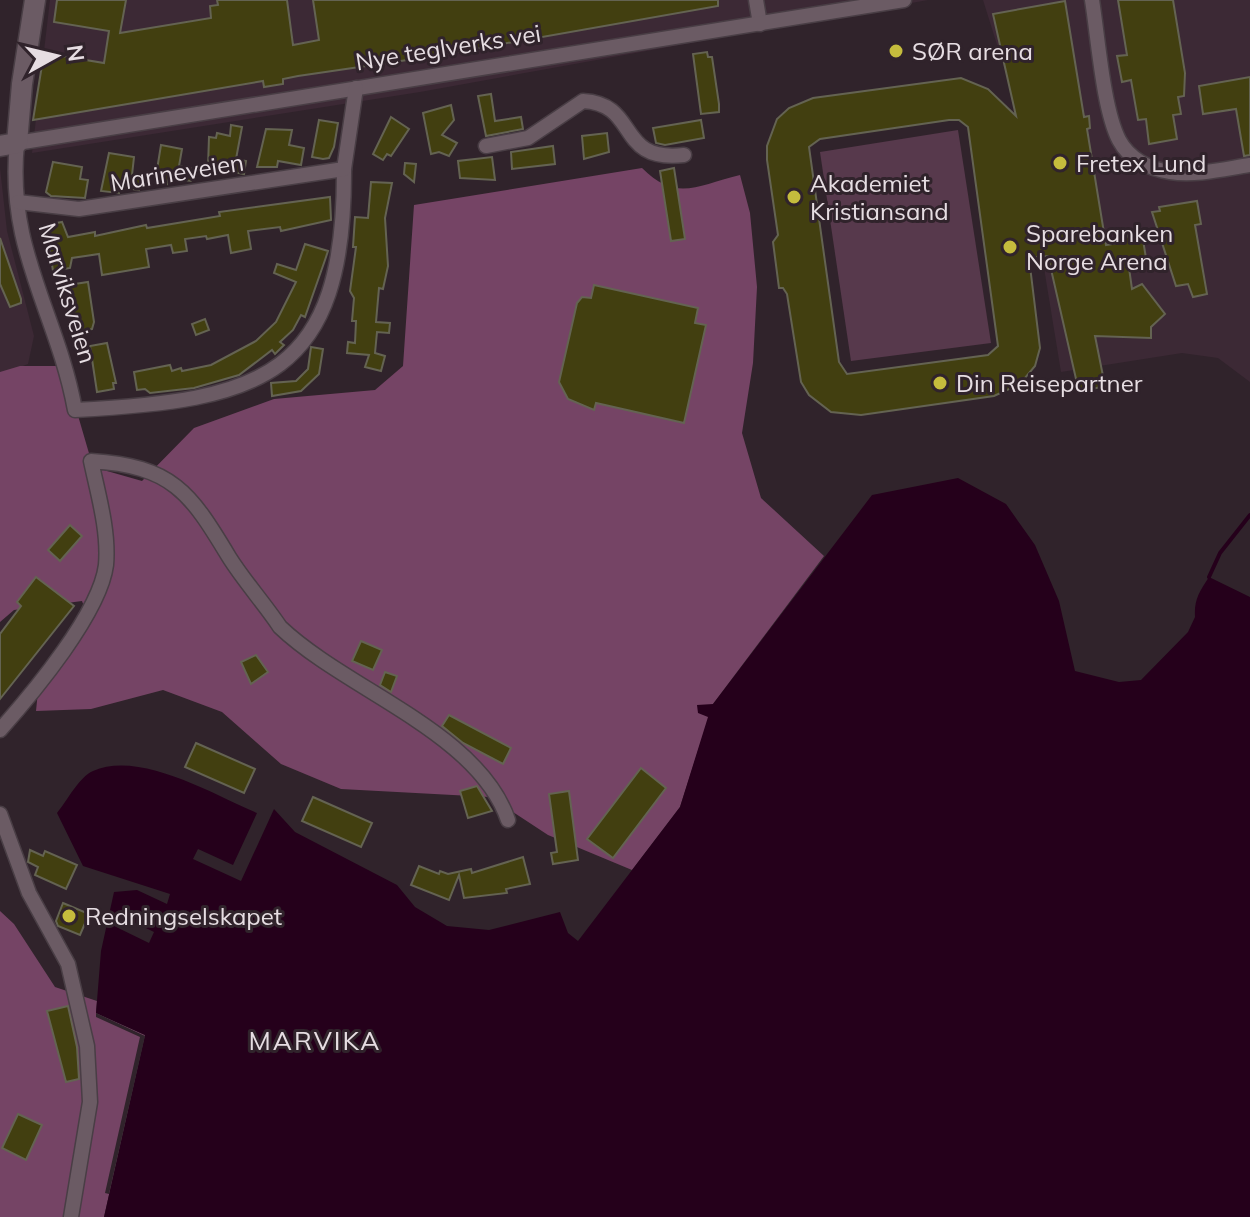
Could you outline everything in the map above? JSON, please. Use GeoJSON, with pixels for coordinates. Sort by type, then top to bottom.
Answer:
{"type":"FeatureCollection","features":[{"type":"Feature","properties":{"kind":"street","name":"Marviksveien"},"geometry":{"type":"LineString","coordinates":[[35,0],[9,145],[23,245],[75,410],[205,397],[269,374],[308,335],[327,303],[339,262],[344,216],[344,169]]}},
{"type":"Feature","properties":{"kind":"street"},"geometry":{"type":"LineString","coordinates":[[756,0],[760,24]]}},
{"type":"Feature","properties":{"kind":"street","name":"Nye teglverks vei"},"geometry":{"type":"LineString","coordinates":[[9,145],[904,0]]}},
{"type":"Feature","properties":{"kind":"street"},"geometry":{"type":"LineString","coordinates":[[1092,0],[1113,123],[1128,152],[1149,166],[1170,172],[1195,173],[1250,165]]}},
{"type":"Feature","properties":{"kind":"street"},"geometry":{"type":"LineString","coordinates":[[344,169],[356,88]]}},
{"type":"Feature","properties":{"kind":"street"},"geometry":{"type":"LineString","coordinates":[[486,146],[528,138],[583,101],[609,108],[640,148],[652,155],[684,155]]}},
{"type":"Feature","properties":{"kind":"street","name":"Marineveien"},"geometry":{"type":"LineString","coordinates":[[18,202],[79,209],[344,169]]}},
{"type":"Feature","properties":{"kind":"street"},"geometry":{"type":"LineString","coordinates":[[0,730],[69,640],[103,580],[104,533],[91,461],[109,462],[153,473],[187,492],[280,627],[300,645],[413,720],[479,769],[498,795],[508,820]]}},
{"type":"Feature","properties":{"kind":"street"},"geometry":{"type":"LineString","coordinates":[[0,814],[29,893],[68,964],[87,1046],[91,1090],[71,1217]]}},
{"type":"Feature","properties":{"kind":"shaded area"},"geometry":{"type":"Polygon","coordinates":[[[50,0],[928,0],[420,92],[32,153],[50,0]]]}},
{"type":"Feature","properties":{"kind":"shaded area"},"geometry":{"type":"Polygon","coordinates":[[[983,0],[1250,0],[1250,382],[1218,358],[1182,353],[1061,372],[1019,115],[983,0]]]}},
{"type":"Feature","properties":{"kind":"shaded area"},"geometry":{"type":"Polygon","coordinates":[[[958,130],[991,343],[851,361],[820,152],[958,130]]]}},
{"type":"Feature","properties":{"kind":"shaded area"},"geometry":{"type":"Polygon","coordinates":[[[0,168],[7,231],[34,336],[28,364],[0,375],[0,168]]]}},
{"type":"Feature","properties":{"kind":"shaded area"},"geometry":{"type":"Polygon","coordinates":[[[642,168],[654,179],[677,188],[699,186],[740,175],[750,213],[757,287],[753,363],[742,433],[761,498],[824,556],[713,704],[680,807],[632,870],[548,835],[490,797],[341,789],[281,764],[222,712],[163,690],[91,709],[36,711],[39,681],[89,620],[82,601],[14,610],[0,622],[0,372],[20,366],[58,366],[72,395],[93,467],[142,481],[194,428],[274,399],[375,390],[403,366],[414,205],[642,168]]]}},
{"type":"Feature","properties":{"kind":"shaded area"},"geometry":{"type":"Polygon","coordinates":[[[958,478],[1006,504],[1035,545],[1059,601],[1075,671],[1119,682],[1141,680],[1188,632],[1195,617],[1198,596],[1209,577],[1250,597],[1250,1217],[104,1217],[145,1035],[96,1013],[101,951],[114,892],[137,890],[167,904],[170,894],[83,866],[57,813],[88,774],[112,766],[154,770],[199,786],[257,813],[233,865],[198,849],[193,859],[241,881],[274,809],[295,832],[397,885],[415,907],[447,926],[489,930],[560,912],[568,933],[578,941],[680,807],[708,717],[698,713],[697,705],[713,704],[872,495],[958,478]]]}},
{"type":"Feature","properties":{"kind":"shaded area"},"geometry":{"type":"Polygon","coordinates":[[[0,911],[14,924],[55,987],[97,1001],[96,1013],[145,1035],[104,1217],[0,1217],[0,911]]]}},
{"type":"Feature","properties":{"kind":"pier"},"geometry":{"type":"Polygon","coordinates":[[[115,913],[154,932],[149,943],[110,924],[115,913]]]}},
{"type":"Feature","properties":{"kind":"pier"},"geometry":{"type":"Polygon","coordinates":[[[96,1013],[145,1036],[109,1194],[105,1193],[140,1037],[96,1017],[96,1013]]]}},
{"type":"Feature","properties":{"kind":"building"},"geometry":{"type":"Polygon","coordinates":[[[57,0],[126,0],[120,33],[211,18],[210,6],[218,5],[217,0],[287,0],[293,45],[319,40],[313,0],[718,0],[718,6],[428,57],[298,76],[283,79],[283,84],[264,87],[263,81],[33,120],[44,53],[104,63],[109,31],[54,22],[57,0]]]}},
{"type":"Feature","properties":{"kind":"building"},"geometry":{"type":"Polygon","coordinates":[[[1118,0],[1173,0],[1185,73],[1184,96],[1178,97],[1181,114],[1173,115],[1177,139],[1149,144],[1146,119],[1138,120],[1131,80],[1122,82],[1117,56],[1127,55],[1118,0]]]}},
{"type":"Feature","properties":{"kind":"building"},"geometry":{"type":"Polygon","coordinates":[[[1065,1],[1084,117],[1089,116],[1090,128],[1087,129],[1106,245],[1124,242],[1129,233],[1143,240],[1146,258],[1128,261],[1132,289],[1142,284],[1165,314],[1151,327],[1151,338],[1095,336],[1105,386],[1079,392],[1048,256],[1029,258],[1040,348],[1035,366],[1020,384],[994,396],[861,415],[831,412],[809,395],[801,382],[787,294],[779,288],[773,242],[778,235],[767,160],[767,146],[777,119],[789,108],[813,98],[961,78],[988,89],[1016,116],[993,14],[1065,1]],[[959,120],[820,139],[809,147],[839,362],[847,374],[988,355],[998,346],[968,127],[959,120]]]}},
{"type":"Feature","properties":{"kind":"building"},"geometry":{"type":"Polygon","coordinates":[[[707,52],[708,57],[712,57],[719,112],[701,114],[693,54],[707,52]]]}},
{"type":"Feature","properties":{"kind":"building"},"geometry":{"type":"Polygon","coordinates":[[[1250,77],[1250,155],[1244,156],[1236,109],[1203,114],[1199,86],[1250,77]]]}},
{"type":"Feature","properties":{"kind":"building"},"geometry":{"type":"Polygon","coordinates":[[[491,94],[495,121],[521,117],[523,129],[486,136],[478,96],[491,94]]]}},
{"type":"Feature","properties":{"kind":"building"},"geometry":{"type":"Polygon","coordinates":[[[451,105],[454,120],[442,135],[457,143],[449,156],[439,152],[431,154],[423,113],[451,105]]]}},
{"type":"Feature","properties":{"kind":"building"},"geometry":{"type":"Polygon","coordinates":[[[391,117],[409,129],[391,156],[387,154],[383,160],[373,154],[391,117]]]}},
{"type":"Feature","properties":{"kind":"building"},"geometry":{"type":"Polygon","coordinates":[[[319,120],[338,123],[329,158],[312,157],[319,120]]]}},
{"type":"Feature","properties":{"kind":"building"},"geometry":{"type":"Polygon","coordinates":[[[701,120],[704,138],[665,145],[656,143],[653,128],[701,120]]]}},
{"type":"Feature","properties":{"kind":"building"},"geometry":{"type":"Polygon","coordinates":[[[231,125],[242,127],[236,159],[246,161],[244,174],[208,167],[209,137],[216,138],[217,133],[230,136],[231,125]]]}},
{"type":"Feature","properties":{"kind":"building"},"geometry":{"type":"Polygon","coordinates":[[[266,129],[292,130],[289,145],[304,148],[301,165],[278,161],[277,167],[257,167],[266,129]]]}},
{"type":"Feature","properties":{"kind":"building"},"geometry":{"type":"Polygon","coordinates":[[[607,133],[609,152],[584,159],[582,136],[607,133]]]}},
{"type":"Feature","properties":{"kind":"building"},"geometry":{"type":"Polygon","coordinates":[[[161,145],[182,149],[179,166],[193,169],[191,181],[168,178],[167,184],[155,182],[161,145]]]}},
{"type":"Feature","properties":{"kind":"building"},"geometry":{"type":"Polygon","coordinates":[[[553,146],[555,164],[512,169],[511,152],[553,146]]]}},
{"type":"Feature","properties":{"kind":"building"},"geometry":{"type":"Polygon","coordinates":[[[109,153],[134,157],[132,175],[141,176],[139,190],[120,187],[119,193],[101,191],[109,153]]]}},
{"type":"Feature","properties":{"kind":"building"},"geometry":{"type":"Polygon","coordinates":[[[492,157],[495,180],[460,178],[458,161],[492,157]]]}},
{"type":"Feature","properties":{"kind":"building"},"geometry":{"type":"Polygon","coordinates":[[[53,162],[82,167],[80,179],[88,180],[85,198],[51,196],[46,192],[53,162]]]}},
{"type":"Feature","properties":{"kind":"building"},"geometry":{"type":"Polygon","coordinates":[[[405,163],[416,164],[414,182],[404,174],[405,163]]]}},
{"type":"Feature","properties":{"kind":"building"},"geometry":{"type":"Polygon","coordinates":[[[674,168],[685,239],[671,241],[660,171],[674,168]]]}},
{"type":"Feature","properties":{"kind":"building"},"geometry":{"type":"Polygon","coordinates":[[[371,182],[392,183],[385,218],[388,266],[383,289],[379,288],[376,322],[390,323],[389,333],[377,332],[375,353],[385,356],[381,371],[365,367],[369,355],[347,353],[348,342],[355,343],[356,321],[352,321],[354,298],[350,291],[356,247],[353,247],[355,217],[368,218],[371,182]]]}},
{"type":"Feature","properties":{"kind":"building"},"geometry":{"type":"Polygon","coordinates":[[[330,197],[331,220],[281,231],[280,227],[248,231],[251,249],[231,253],[228,235],[207,239],[206,236],[185,239],[187,251],[173,253],[171,245],[146,249],[149,267],[102,275],[99,254],[72,258],[70,268],[53,271],[46,225],[62,222],[68,237],[95,232],[95,236],[146,225],[147,228],[220,216],[219,212],[330,197]]]}},
{"type":"Feature","properties":{"kind":"building"},"geometry":{"type":"Polygon","coordinates":[[[1197,201],[1201,224],[1195,225],[1207,294],[1193,297],[1188,284],[1176,286],[1152,212],[1160,211],[1159,207],[1197,201]]]}},
{"type":"Feature","properties":{"kind":"building"},"geometry":{"type":"Polygon","coordinates":[[[0,238],[21,299],[21,303],[10,307],[0,284],[0,238]]]}},
{"type":"Feature","properties":{"kind":"building"},"geometry":{"type":"Polygon","coordinates":[[[305,244],[328,251],[305,317],[301,315],[293,330],[280,342],[284,345],[275,354],[272,350],[239,375],[194,388],[150,393],[145,389],[137,390],[134,372],[170,365],[172,371],[181,368],[182,371],[211,365],[256,341],[276,322],[296,282],[274,273],[277,264],[296,270],[305,244]]]}},
{"type":"Feature","properties":{"kind":"building"},"geometry":{"type":"Polygon","coordinates":[[[88,282],[94,322],[92,329],[75,331],[68,285],[88,282]]]}},
{"type":"Feature","properties":{"kind":"building"},"geometry":{"type":"Polygon","coordinates":[[[594,285],[698,308],[695,323],[706,325],[684,423],[596,403],[594,410],[568,399],[559,382],[577,303],[582,297],[591,298],[594,285]]]}},
{"type":"Feature","properties":{"kind":"building"},"geometry":{"type":"Polygon","coordinates":[[[205,319],[209,330],[196,335],[192,324],[205,319]]]}},
{"type":"Feature","properties":{"kind":"building"},"geometry":{"type":"Polygon","coordinates":[[[107,343],[116,383],[113,383],[114,389],[97,392],[90,346],[107,343]]]}},
{"type":"Feature","properties":{"kind":"building"},"geometry":{"type":"Polygon","coordinates":[[[311,347],[323,349],[319,374],[301,391],[272,396],[271,383],[296,381],[308,369],[311,347]]]}},
{"type":"Feature","properties":{"kind":"building"},"geometry":{"type":"Polygon","coordinates":[[[70,525],[82,536],[60,561],[48,550],[70,525]]]}},
{"type":"Feature","properties":{"kind":"building"},"geometry":{"type":"Polygon","coordinates":[[[36,577],[74,606],[0,699],[0,634],[21,606],[17,602],[36,577]]]}},
{"type":"Feature","properties":{"kind":"building"},"geometry":{"type":"Polygon","coordinates":[[[361,641],[382,650],[373,670],[352,661],[361,641]]]}},
{"type":"Feature","properties":{"kind":"building"},"geometry":{"type":"Polygon","coordinates":[[[256,655],[268,672],[251,684],[241,662],[256,655]]]}},
{"type":"Feature","properties":{"kind":"building"},"geometry":{"type":"Polygon","coordinates":[[[385,672],[397,676],[391,692],[380,685],[385,672]]]}},
{"type":"Feature","properties":{"kind":"building"},"geometry":{"type":"Polygon","coordinates":[[[449,715],[511,748],[503,764],[463,743],[442,726],[449,715]]]}},
{"type":"Feature","properties":{"kind":"building"},"geometry":{"type":"Polygon","coordinates":[[[196,743],[255,769],[244,793],[185,767],[196,743]]]}},
{"type":"Feature","properties":{"kind":"building"},"geometry":{"type":"Polygon","coordinates":[[[641,768],[666,788],[613,858],[587,839],[641,768]]]}},
{"type":"Feature","properties":{"kind":"building"},"geometry":{"type":"Polygon","coordinates":[[[477,786],[492,811],[468,818],[460,791],[477,786]]]}},
{"type":"Feature","properties":{"kind":"building"},"geometry":{"type":"Polygon","coordinates":[[[569,791],[578,860],[553,864],[551,853],[557,852],[549,794],[569,791]]]}},
{"type":"Feature","properties":{"kind":"building"},"geometry":{"type":"Polygon","coordinates":[[[313,797],[372,823],[361,847],[302,821],[313,797]]]}},
{"type":"Feature","properties":{"kind":"building"},"geometry":{"type":"Polygon","coordinates":[[[30,850],[43,856],[45,851],[77,865],[66,889],[35,875],[38,867],[28,862],[30,850]]]}},
{"type":"Feature","properties":{"kind":"building"},"geometry":{"type":"Polygon","coordinates":[[[523,857],[530,884],[506,889],[507,893],[464,898],[459,875],[449,900],[411,885],[419,866],[439,874],[440,871],[448,874],[471,869],[472,873],[523,857]]]}},
{"type":"Feature","properties":{"kind":"building"},"geometry":{"type":"Polygon","coordinates":[[[63,903],[89,914],[80,935],[58,926],[56,921],[63,903]]]}},
{"type":"Feature","properties":{"kind":"building"},"geometry":{"type":"Polygon","coordinates":[[[68,1006],[77,1047],[79,1079],[66,1082],[47,1011],[68,1006]]]}},
{"type":"Feature","properties":{"kind":"building"},"geometry":{"type":"Polygon","coordinates":[[[18,1114],[42,1125],[26,1160],[2,1148],[18,1114]]]}},
{"type":"Feature","properties":{"kind":"waterway"},"geometry":{"type":"LineString","coordinates":[[1209,577],[1220,553],[1250,515]]}},
{"type":"Feature","properties":{"kind":"place","name":"SØR arena"},"geometry":{"type":"Point","coordinates":[896,51]}},
{"type":"Feature","properties":{"kind":"place","name":"Fretex Lund"},"geometry":{"type":"Point","coordinates":[1060,163]}},
{"type":"Feature","properties":{"kind":"place","name":"Akademiet Kristiansand"},"geometry":{"type":"Point","coordinates":[794,197]}},
{"type":"Feature","properties":{"kind":"place","name":"Sparebanken Norge Arena"},"geometry":{"type":"Point","coordinates":[1010,247]}},
{"type":"Feature","properties":{"kind":"place","name":"Din Reisepartner"},"geometry":{"type":"Point","coordinates":[940,383]}},
{"type":"Feature","properties":{"kind":"place","name":"Redningselskapet"},"geometry":{"type":"Point","coordinates":[69,916]}},
{"type":"Feature","properties":{"kind":"district","name":"MARVIKA"},"geometry":{"type":"Point","coordinates":[315,1040]}}]}
